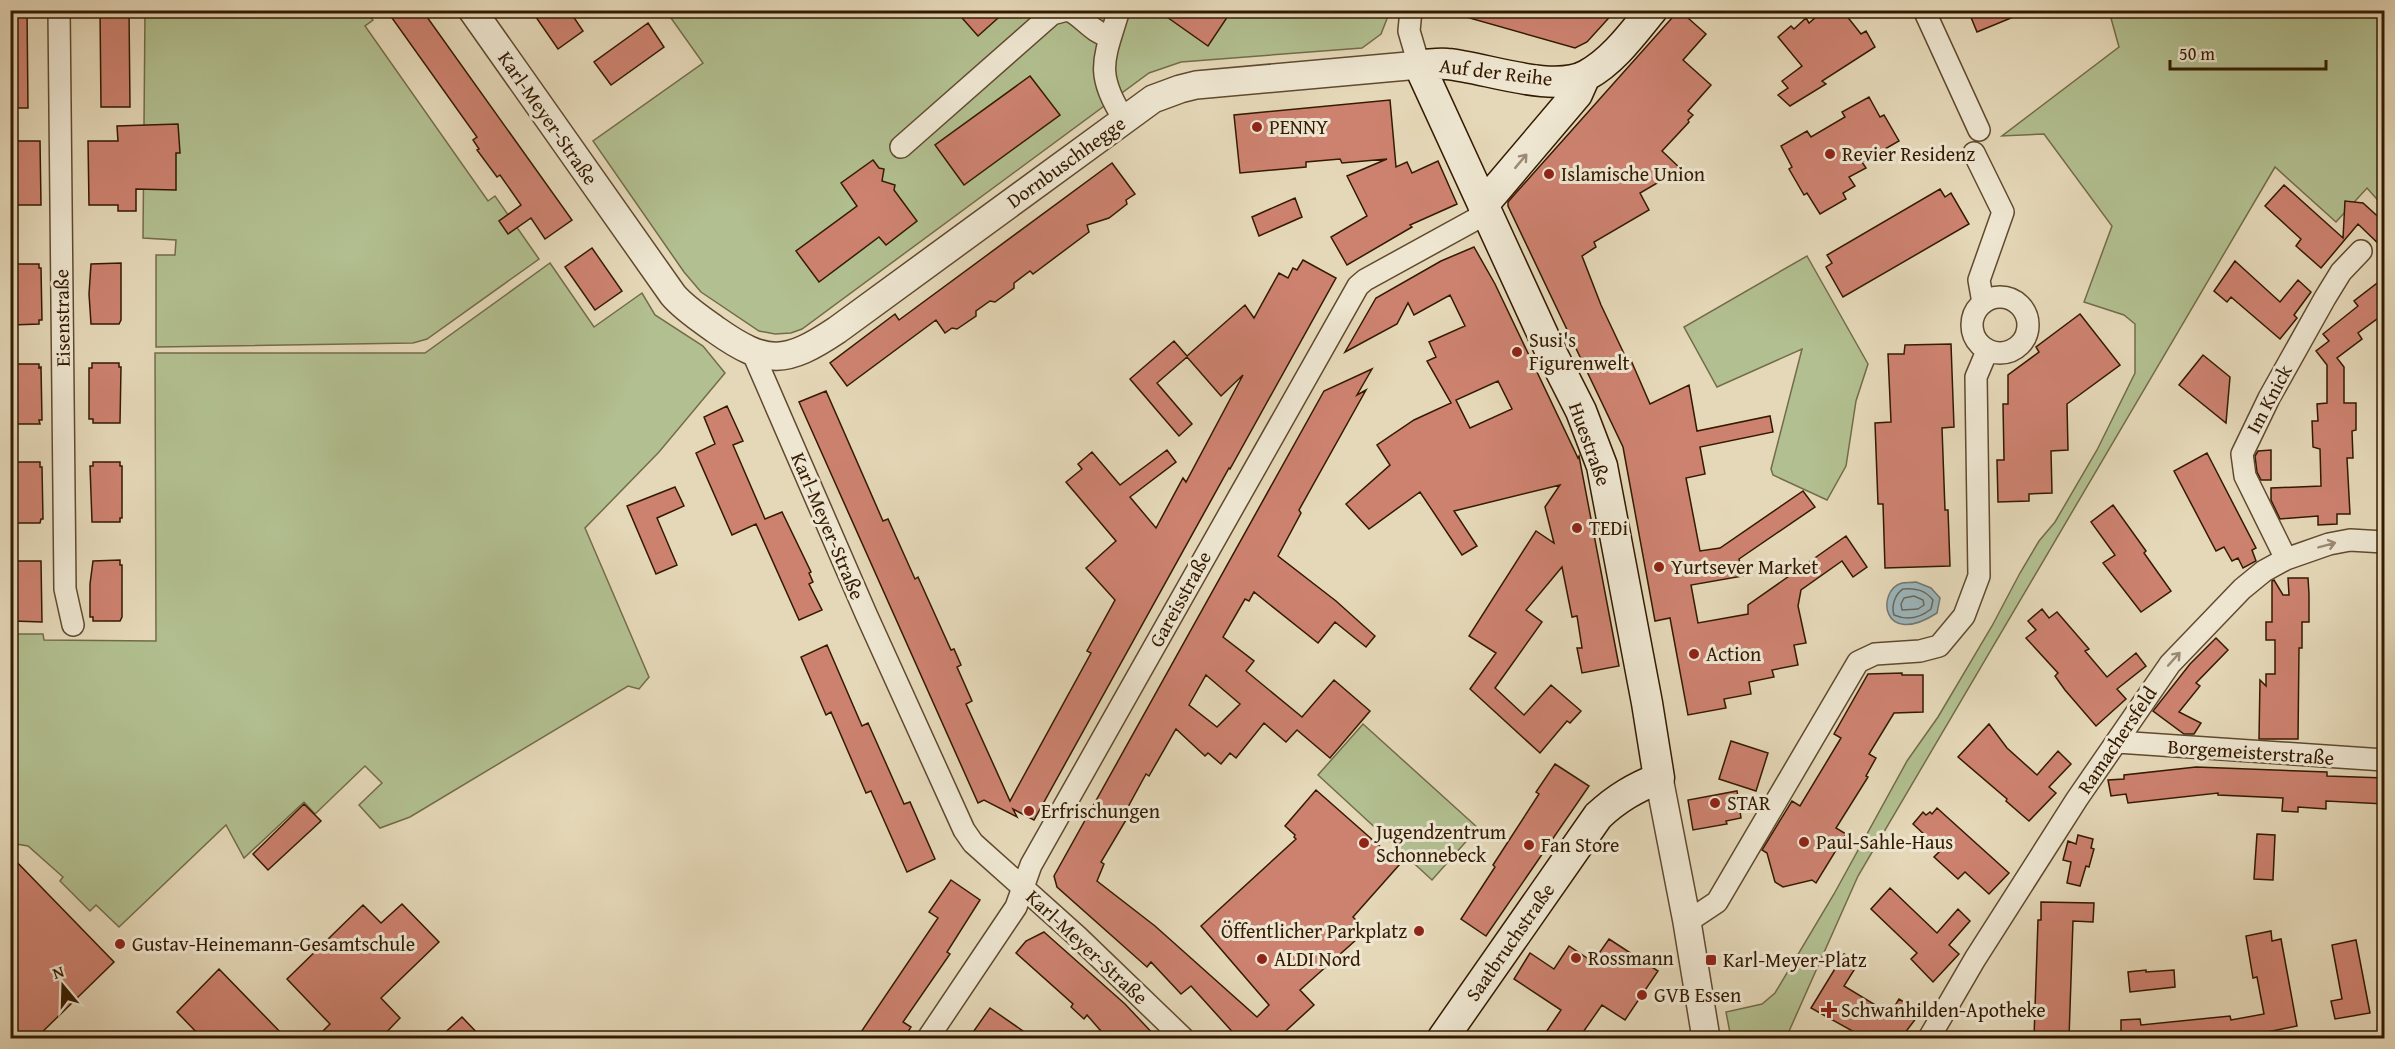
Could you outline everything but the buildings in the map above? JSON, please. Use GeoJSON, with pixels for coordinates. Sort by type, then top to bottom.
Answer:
{"type":"FeatureCollection","features":[{"type":"Feature","properties":{"kind":"main road","name":"Auf der Reihe"},"geometry":{"type":"LineString","coordinates":[[1419,65],[1446,64],[1548,81],[1585,76],[1604,63],[1653,10]]}},
{"type":"Feature","properties":{"kind":"main road","name":"Huestraße"},"geometry":{"type":"LineString","coordinates":[[1419,65],[1549,348],[1581,411],[1602,466],[1659,778]]}},
{"type":"Feature","properties":{"kind":"main road"},"geometry":{"type":"LineString","coordinates":[[1485,209],[1577,94],[1585,76]]}},
{"type":"Feature","properties":{"kind":"main road","name":"Saatbruchstraße"},"geometry":{"type":"LineString","coordinates":[[1443,1038],[1598,816],[1615,800],[1659,778]]}},
{"type":"Feature","properties":{"kind":"street","name":"Eisenstraße"},"geometry":{"type":"LineString","coordinates":[[59,10],[65,589],[73,625]]}},
{"type":"Feature","properties":{"kind":"street","name":"Karl-Meyer-Straße"},"geometry":{"type":"LineString","coordinates":[[472,10],[673,295],[714,328],[752,351],[955,813],[973,843],[1132,987],[1183,1038]]}},
{"type":"Feature","properties":{"kind":"street"},"geometry":{"type":"LineString","coordinates":[[901,147],[1052,14],[1068,10],[1080,16],[1100,35],[1110,37]]}},
{"type":"Feature","properties":{"kind":"street"},"geometry":{"type":"LineString","coordinates":[[1119,10],[1103,70],[1114,104],[1124,119]]}},
{"type":"Feature","properties":{"kind":"street"},"geometry":{"type":"LineString","coordinates":[[1411,10],[1410,30],[1419,65]]}},
{"type":"Feature","properties":{"kind":"street"},"geometry":{"type":"LineString","coordinates":[[1924,10],[1979,130]]}},
{"type":"Feature","properties":{"kind":"street","name":"Dornbuschhegge"},"geometry":{"type":"LineString","coordinates":[[752,351],[768,356],[784,356],[813,346],[1153,99],[1196,85],[1419,65]]}},
{"type":"Feature","properties":{"kind":"street"},"geometry":{"type":"LineString","coordinates":[[1974,153],[2003,212],[1979,280],[1983,303]]}},
{"type":"Feature","properties":{"kind":"street","name":"Gareisstraße"},"geometry":{"type":"LineString","coordinates":[[928,1038],[1002,929],[1024,888],[1031,865],[1358,286],[1485,209]]}},
{"type":"Feature","properties":{"kind":"street","name":"Im Knick"},"geometry":{"type":"LineString","coordinates":[[2286,559],[2245,476],[2242,454],[2269,398],[2325,298],[2341,272],[2361,250]]}},
{"type":"Feature","properties":{"kind":"street"},"geometry":{"type":"LineString","coordinates":[[1999,297],[2015,302],[2026,314],[2028,324],[2022,342],[2015,349],[1997,353],[1987,351],[1975,340],[1971,324],[1973,316],[1983,303],[1999,297]]}},
{"type":"Feature","properties":{"kind":"street"},"geometry":{"type":"LineString","coordinates":[[1687,922],[1717,902],[1858,662],[1875,654],[1920,651],[1939,646],[1964,616],[1978,576],[1976,378],[1987,351]]}},
{"type":"Feature","properties":{"kind":"street","name":"Ramachersfeld"},"geometry":{"type":"LineString","coordinates":[[1929,1038],[1979,953],[2077,799],[2143,700],[2170,664],[2242,589],[2264,571],[2286,559],[2329,544],[2350,540],[2385,542]]}},
{"type":"Feature","properties":{"kind":"street","name":"Borgemeisterstraße"},"geometry":{"type":"LineString","coordinates":[[2117,742],[2385,760]]}},
{"type":"Feature","properties":{"kind":"street","name":"Huestraße"},"geometry":{"type":"LineString","coordinates":[[1659,778],[1687,922],[1706,1038]]}},
{"type":"Feature","properties":{"kind":"green space"},"geometry":{"type":"Polygon","coordinates":[[[145,11],[366,11],[373,20],[365,26],[488,201],[495,196],[539,259],[427,339],[413,343],[156,347],[156,255],[175,255],[176,240],[143,238],[145,11]]]}},
{"type":"Feature","properties":{"kind":"green space"},"geometry":{"type":"Polygon","coordinates":[[[666,11],[1390,11],[1381,34],[1362,48],[1181,62],[1149,73],[802,329],[791,333],[775,334],[759,331],[701,292],[684,272],[593,141],[703,63],[666,11]]]}},
{"type":"Feature","properties":{"kind":"green space"},"geometry":{"type":"Polygon","coordinates":[[[2109,11],[2384,11],[2384,207],[2367,188],[2336,222],[2275,167],[1858,876],[1786,1038],[1731,1038],[1726,1012],[1762,1004],[1775,993],[1834,894],[1907,761],[1938,717],[2039,541],[2055,522],[2097,450],[2135,373],[2135,324],[2124,315],[2084,302],[2112,226],[2044,134],[2002,136],[2119,47],[2109,11]]]}},
{"type":"Feature","properties":{"kind":"green space"},"geometry":{"type":"Polygon","coordinates":[[[1807,256],[1868,364],[1856,401],[1846,466],[1827,500],[1773,475],[1771,469],[1802,349],[1717,387],[1684,327],[1807,256]]]}},
{"type":"Feature","properties":{"kind":"green space"},"geometry":{"type":"Polygon","coordinates":[[[550,263],[594,327],[642,293],[655,315],[703,346],[725,373],[659,452],[585,528],[649,677],[639,689],[628,686],[410,817],[380,828],[359,805],[382,783],[365,766],[315,814],[304,802],[244,858],[226,825],[119,927],[96,905],[90,911],[60,881],[63,877],[28,846],[11,843],[11,634],[43,634],[44,640],[156,641],[155,353],[425,353],[550,263]]]}},
{"type":"Feature","properties":{"kind":"green space"},"geometry":{"type":"Polygon","coordinates":[[[1363,724],[1478,828],[1432,880],[1318,775],[1363,724]]]}},
{"type":"Feature","properties":{"kind":"water"},"geometry":{"type":"Polygon","coordinates":[[[1916,582],[1931,588],[1940,598],[1937,613],[1918,622],[1904,624],[1894,621],[1887,605],[1889,596],[1894,588],[1902,583],[1916,582]]]}},
{"type":"Feature","properties":{"kind":"place","name":"PENNY"},"geometry":{"type":"Point","coordinates":[1257,127]}},
{"type":"Feature","properties":{"kind":"place","name":"Revier Residenz"},"geometry":{"type":"Point","coordinates":[1830,154]}},
{"type":"Feature","properties":{"kind":"place","name":"Islamische Union"},"geometry":{"type":"Point","coordinates":[1549,174]}},
{"type":"Feature","properties":{"kind":"place","name":"Susi's Figurenwelt"},"geometry":{"type":"Point","coordinates":[1517,352]}},
{"type":"Feature","properties":{"kind":"place","name":"TEDi"},"geometry":{"type":"Point","coordinates":[1577,528]}},
{"type":"Feature","properties":{"kind":"place","name":"Yurtsever Market"},"geometry":{"type":"Point","coordinates":[1659,567]}},
{"type":"Feature","properties":{"kind":"place","name":"Action"},"geometry":{"type":"Point","coordinates":[1694,654]}},
{"type":"Feature","properties":{"kind":"place","name":"STAR"},"geometry":{"type":"Point","coordinates":[1715,803]}},
{"type":"Feature","properties":{"kind":"place","name":"Erfrischungen"},"geometry":{"type":"Point","coordinates":[1029,811]}},
{"type":"Feature","properties":{"kind":"place","name":"Paul-Sahle-Haus"},"geometry":{"type":"Point","coordinates":[1804,842]}},
{"type":"Feature","properties":{"kind":"place","name":"Jugendzentrum Schonnebeck"},"geometry":{"type":"Point","coordinates":[1364,843]}},
{"type":"Feature","properties":{"kind":"place","name":"Fan Store"},"geometry":{"type":"Point","coordinates":[1529,845]}},
{"type":"Feature","properties":{"kind":"place","name":"Öffentlicher Parkplatz"},"geometry":{"type":"Point","coordinates":[1419,931]}},
{"type":"Feature","properties":{"kind":"place","name":"Gustav-Heinemann-Gesamtschule"},"geometry":{"type":"Point","coordinates":[120,944]}},
{"type":"Feature","properties":{"kind":"place","name":"Rossmann"},"geometry":{"type":"Point","coordinates":[1576,958]}},
{"type":"Feature","properties":{"kind":"place","name":"ALDI Nord"},"geometry":{"type":"Point","coordinates":[1262,959]}},
{"type":"Feature","properties":{"kind":"place","name":"Karl-Meyer-Platz"},"geometry":{"type":"Point","coordinates":[1711,960]}},
{"type":"Feature","properties":{"kind":"place","name":"GVB Essen"},"geometry":{"type":"Point","coordinates":[1642,995]}},
{"type":"Feature","properties":{"kind":"place","name":"Schwanhilden-Apotheke"},"geometry":{"type":"Point","coordinates":[1829,1010]}}]}
